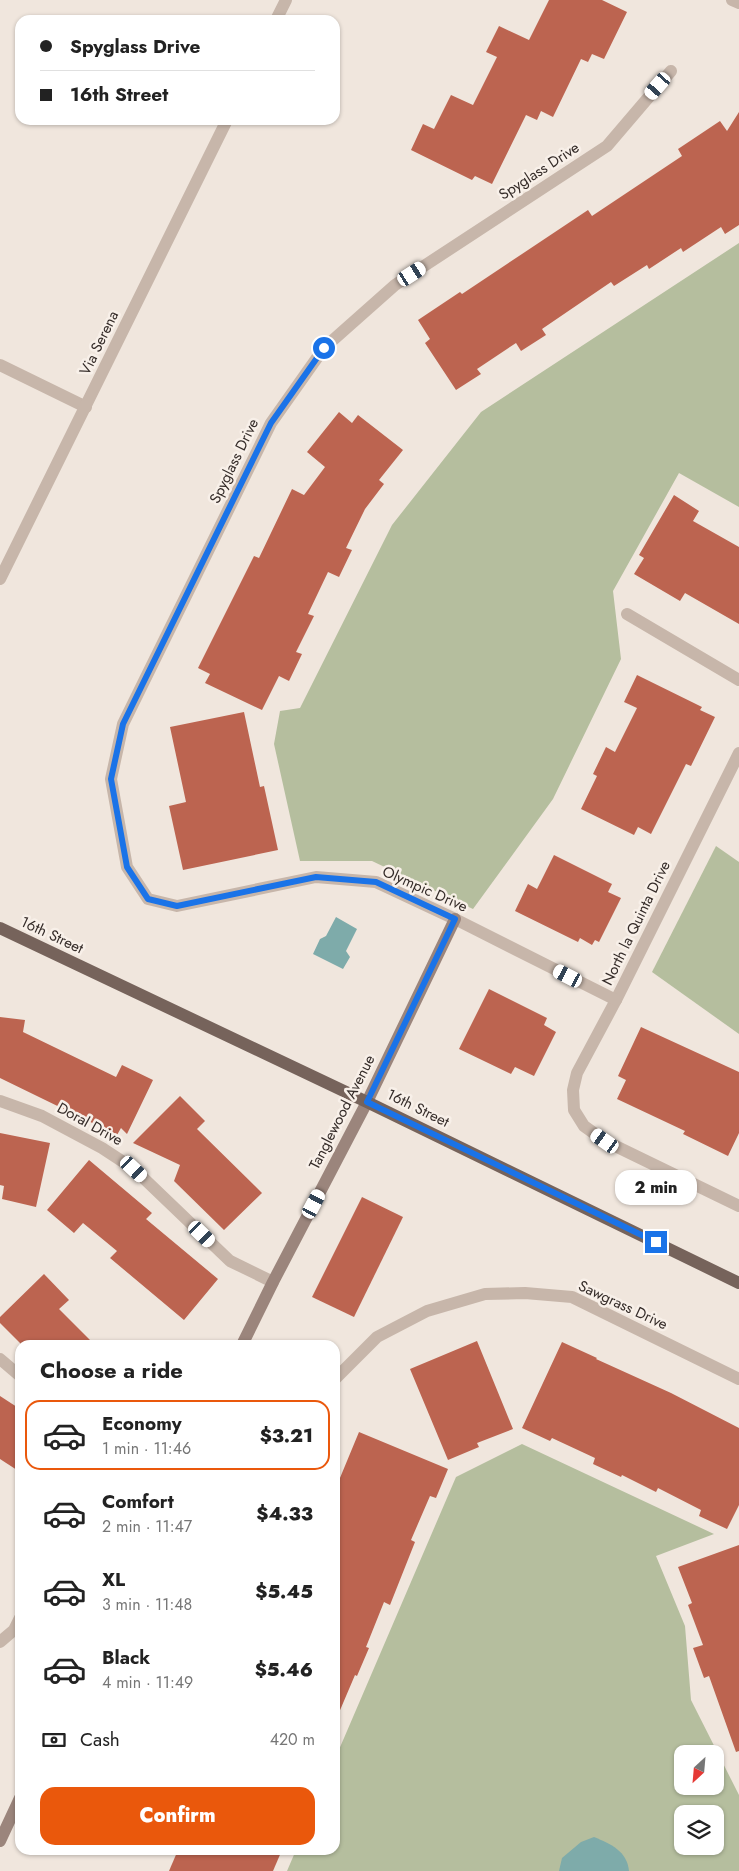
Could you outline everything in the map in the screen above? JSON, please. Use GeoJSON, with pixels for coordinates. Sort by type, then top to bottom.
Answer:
{"type":"FeatureCollection","features":[{"type":"Feature","properties":{"kind":"main road","name":"16th Street"},"geometry":{"type":"LineString","coordinates":[[0,928],[367,1102],[739,1282]]}},
{"type":"Feature","properties":{"kind":"street"},"geometry":{"type":"LineString","coordinates":[[278,15],[286,0]]}},
{"type":"Feature","properties":{"kind":"street"},"geometry":{"type":"LineString","coordinates":[[732,0],[739,3]]}},
{"type":"Feature","properties":{"kind":"street","name":"Spyglass Drive"},"geometry":{"type":"LineString","coordinates":[[148,899],[127,867],[111,779],[123,724],[271,423],[324,348],[395,285],[607,146],[671,71]]}},
{"type":"Feature","properties":{"kind":"street","name":"Via Serena"},"geometry":{"type":"LineString","coordinates":[[0,579],[225,125]]}},
{"type":"Feature","properties":{"kind":"street"},"geometry":{"type":"LineString","coordinates":[[0,365],[86,407]]}},
{"type":"Feature","properties":{"kind":"street"},"geometry":{"type":"LineString","coordinates":[[627,614],[739,680]]}},
{"type":"Feature","properties":{"kind":"street","name":"North la Quinta Drive"},"geometry":{"type":"LineString","coordinates":[[739,753],[578,1073],[573,1090],[574,1110],[584,1126],[605,1141],[739,1206]]}},
{"type":"Feature","properties":{"kind":"street","name":"Olympic Drive"},"geometry":{"type":"LineString","coordinates":[[148,899],[177,906],[316,877],[376,882],[455,919],[616,1000]]}},
{"type":"Feature","properties":{"kind":"street","name":"Tanglewood Avenue"},"geometry":{"type":"LineString","coordinates":[[244,1340],[367,1102],[455,919]]}},
{"type":"Feature","properties":{"kind":"street","name":"Doral Drive"},"geometry":{"type":"LineString","coordinates":[[0,1101],[42,1116],[102,1148],[134,1169],[230,1261],[273,1282]]}},
{"type":"Feature","properties":{"kind":"street","name":"Sawgrass Drive"},"geometry":{"type":"LineString","coordinates":[[340,1374],[377,1337],[427,1311],[485,1294],[525,1293],[572,1297],[739,1379]]}},
{"type":"Feature","properties":{"kind":"street"},"geometry":{"type":"LineString","coordinates":[[0,1359],[15,1372]]}},
{"type":"Feature","properties":{"kind":"street"},"geometry":{"type":"LineString","coordinates":[[0,1642],[15,1628]]}},
{"type":"Feature","properties":{"kind":"street"},"geometry":{"type":"LineString","coordinates":[[0,1841],[15,1809]]}},
{"type":"Feature","properties":{"kind":"green space"},"geometry":{"type":"Polygon","coordinates":[[[739,243],[739,507],[679,473],[613,591],[621,659],[553,799],[473,909],[372,861],[300,861],[274,744],[280,711],[300,708],[392,525],[481,412],[739,243]]]}},
{"type":"Feature","properties":{"kind":"green space"},"geometry":{"type":"Polygon","coordinates":[[[716,846],[739,862],[739,1034],[652,972],[716,846]]]}},
{"type":"Feature","properties":{"kind":"green space"},"geometry":{"type":"Polygon","coordinates":[[[522,1444],[714,1534],[656,1556],[685,1626],[691,1700],[714,1745],[674,1745],[674,1795],[724,1795],[724,1765],[739,1795],[739,1871],[287,1871],[294,1855],[340,1855],[340,1747],[456,1477],[522,1444]]]}},
{"type":"Feature","properties":{"kind":"water"},"geometry":{"type":"Polygon","coordinates":[[[336,917],[357,929],[346,951],[350,957],[343,969],[313,954],[320,939],[326,936],[336,917]]]}},
{"type":"Feature","properties":{"kind":"water"},"geometry":{"type":"Polygon","coordinates":[[[594,1837],[606,1842],[622,1853],[628,1864],[629,1871],[559,1871],[562,1858],[581,1842],[594,1837]]]}},
{"type":"Feature","properties":{"kind":"building"},"geometry":{"type":"Polygon","coordinates":[[[549,0],[602,0],[627,12],[604,59],[592,54],[588,62],[581,59],[553,117],[541,111],[537,120],[526,115],[492,184],[475,176],[472,180],[411,150],[423,124],[434,129],[451,95],[473,105],[497,57],[486,52],[499,26],[529,40],[549,0]]]}},
{"type":"Feature","properties":{"kind":"building"},"geometry":{"type":"Polygon","coordinates":[[[739,112],[739,225],[725,234],[721,227],[683,252],[681,248],[649,269],[647,265],[614,286],[611,282],[542,329],[546,335],[521,351],[516,343],[477,369],[481,374],[456,390],[425,343],[430,339],[418,320],[460,292],[462,294],[588,210],[592,216],[682,156],[678,149],[720,121],[727,131],[739,112]]]}},
{"type":"Feature","properties":{"kind":"building"},"geometry":{"type":"Polygon","coordinates":[[[339,412],[352,423],[358,415],[403,450],[379,480],[384,484],[365,509],[346,548],[352,550],[339,577],[328,572],[308,614],[314,616],[296,652],[302,654],[289,681],[279,676],[262,710],[205,683],[210,674],[198,668],[254,556],[259,558],[292,489],[304,495],[325,467],[307,452],[339,412]]]}},
{"type":"Feature","properties":{"kind":"building"},"geometry":{"type":"Polygon","coordinates":[[[674,495],[699,511],[693,521],[739,547],[739,624],[685,593],[680,601],[634,574],[644,558],[639,555],[674,495]]]}},
{"type":"Feature","properties":{"kind":"building"},"geometry":{"type":"Polygon","coordinates":[[[637,675],[702,707],[700,710],[715,717],[691,766],[686,764],[651,834],[638,827],[634,835],[581,809],[597,776],[593,774],[606,747],[615,752],[637,708],[624,702],[637,675]]]}},
{"type":"Feature","properties":{"kind":"building"},"geometry":{"type":"Polygon","coordinates":[[[244,712],[260,787],[264,786],[278,850],[183,870],[169,806],[186,802],[170,727],[244,712]]]}},
{"type":"Feature","properties":{"kind":"building"},"geometry":{"type":"Polygon","coordinates":[[[554,855],[612,884],[608,892],[621,898],[599,942],[595,940],[592,945],[580,938],[578,942],[515,911],[528,884],[537,889],[554,855]]]}},
{"type":"Feature","properties":{"kind":"building"},"geometry":{"type":"Polygon","coordinates":[[[489,989],[547,1018],[544,1025],[556,1032],[534,1076],[515,1067],[511,1074],[459,1049],[489,989]]]}},
{"type":"Feature","properties":{"kind":"building"},"geometry":{"type":"Polygon","coordinates":[[[0,1017],[25,1020],[23,1032],[116,1077],[122,1065],[153,1080],[127,1134],[121,1128],[117,1135],[0,1078],[0,1017]]]}},
{"type":"Feature","properties":{"kind":"building"},"geometry":{"type":"Polygon","coordinates":[[[641,1027],[739,1072],[739,1133],[728,1156],[683,1134],[685,1131],[617,1099],[626,1080],[618,1076],[641,1027]]]}},
{"type":"Feature","properties":{"kind":"building"},"geometry":{"type":"Polygon","coordinates":[[[180,1096],[205,1121],[197,1129],[262,1193],[224,1230],[174,1181],[180,1165],[133,1143],[180,1096]]]}},
{"type":"Feature","properties":{"kind":"building"},"geometry":{"type":"Polygon","coordinates":[[[0,1133],[50,1143],[36,1207],[2,1199],[4,1186],[0,1185],[0,1133]]]}},
{"type":"Feature","properties":{"kind":"building"},"geometry":{"type":"Polygon","coordinates":[[[89,1160],[152,1213],[146,1219],[218,1279],[184,1320],[110,1258],[117,1251],[83,1223],[74,1233],[47,1210],[89,1160]]]}},
{"type":"Feature","properties":{"kind":"building"},"geometry":{"type":"Polygon","coordinates":[[[362,1197],[403,1217],[354,1317],[312,1297],[362,1197]]]}},
{"type":"Feature","properties":{"kind":"building"},"geometry":{"type":"Polygon","coordinates":[[[44,1274],[69,1300],[59,1309],[90,1340],[17,1340],[0,1323],[0,1317],[44,1274]]]}},
{"type":"Feature","properties":{"kind":"building"},"geometry":{"type":"Polygon","coordinates":[[[477,1341],[513,1429],[477,1443],[479,1447],[448,1460],[410,1369],[477,1341]]]}},
{"type":"Feature","properties":{"kind":"building"},"geometry":{"type":"Polygon","coordinates":[[[562,1342],[671,1393],[739,1428],[739,1505],[727,1529],[699,1516],[701,1510],[658,1488],[656,1492],[622,1475],[621,1477],[593,1464],[595,1458],[552,1438],[550,1441],[522,1428],[562,1342]]]}},
{"type":"Feature","properties":{"kind":"building"},"geometry":{"type":"Polygon","coordinates":[[[0,1396],[15,1406],[15,1469],[0,1459],[0,1396]]]}},
{"type":"Feature","properties":{"kind":"building"},"geometry":{"type":"Polygon","coordinates":[[[359,1432],[448,1469],[436,1498],[430,1496],[411,1540],[415,1542],[390,1605],[384,1602],[366,1647],[369,1648],[340,1710],[340,1478],[359,1432]]]}},
{"type":"Feature","properties":{"kind":"building"},"geometry":{"type":"Polygon","coordinates":[[[739,1545],[739,1751],[736,1752],[709,1676],[704,1678],[693,1648],[703,1645],[688,1605],[692,1603],[678,1567],[739,1545]]]}},
{"type":"Feature","properties":{"kind":"building"},"geometry":{"type":"Polygon","coordinates":[[[176,1855],[280,1855],[273,1871],[169,1871],[176,1855]]]}},
{"type":"Feature","properties":{"kind":"route"},"geometry":{"type":"LineString","coordinates":[[324,348],[271,423],[123,724],[111,779],[127,867],[148,899],[177,906],[316,877],[376,882],[455,919],[367,1102],[656,1242]]}}]}
